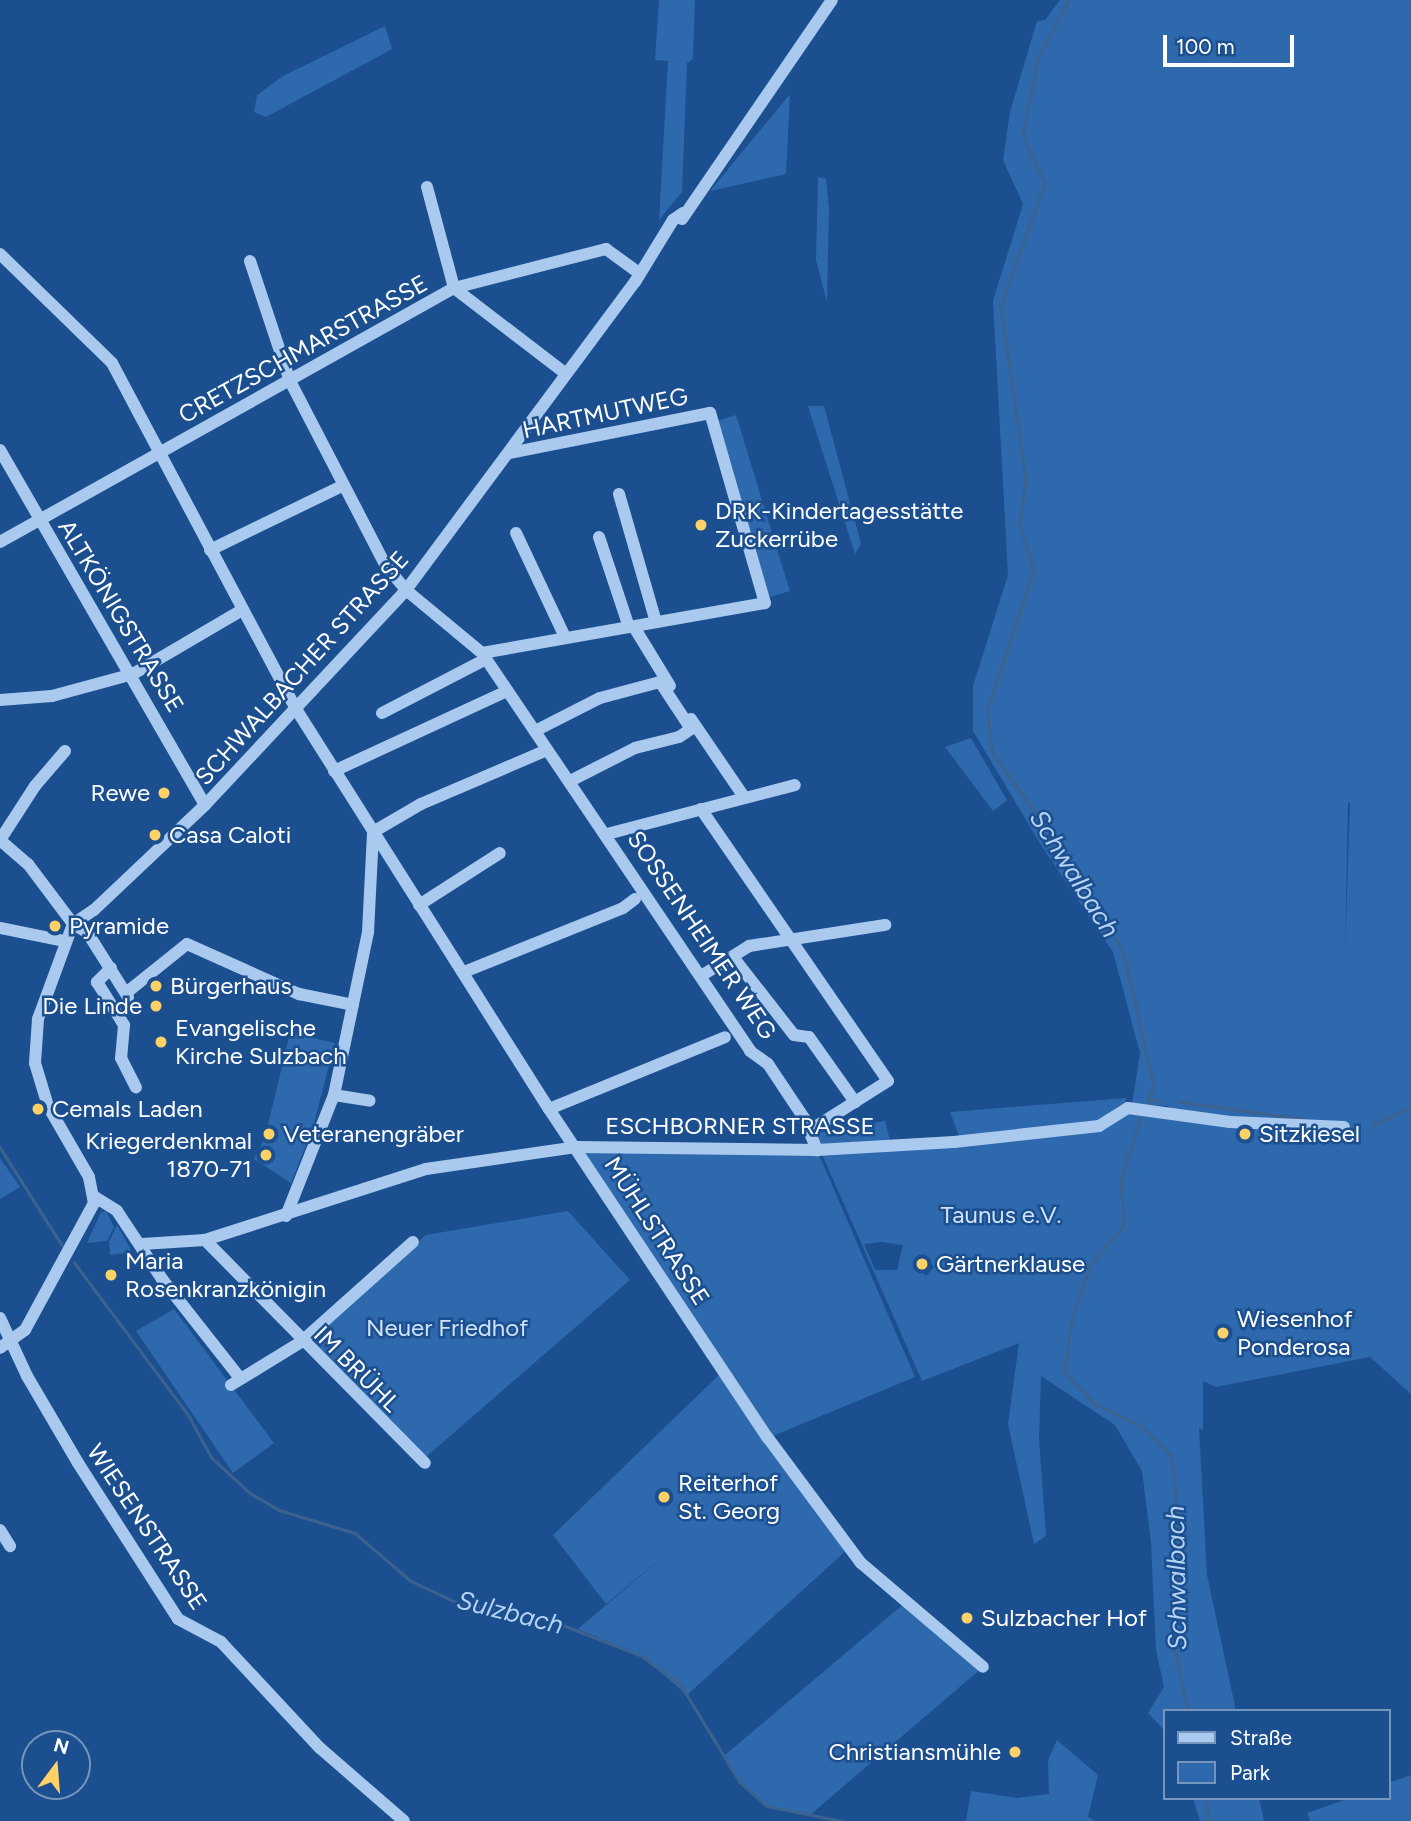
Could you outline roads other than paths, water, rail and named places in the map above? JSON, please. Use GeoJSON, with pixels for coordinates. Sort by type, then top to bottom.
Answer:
{"type":"FeatureCollection","features":[{"type":"Feature","properties":{"kind":"street","name":"SCHWALBACHER STRASSE"},"geometry":{"type":"LineString","coordinates":[[73,924],[94,910],[205,805],[406,590],[659,247],[673,220],[686,209],[832,0]]}},
{"type":"Feature","properties":{"kind":"street"},"geometry":{"type":"LineString","coordinates":[[427,187],[454,288],[566,374]]}},
{"type":"Feature","properties":{"kind":"street","name":"CRETZSCHMARSTRASSE"},"geometry":{"type":"LineString","coordinates":[[0,542],[454,288],[606,249],[639,273]]}},
{"type":"Feature","properties":{"kind":"street","name":"MÜHLSTRASSE"},"geometry":{"type":"LineString","coordinates":[[0,255],[112,363],[157,455],[296,709],[334,771],[549,1109],[827,1521],[861,1563],[983,1667]]}},
{"type":"Feature","properties":{"kind":"street","name":"SOSSENHEIMER WEG"},"geometry":{"type":"LineString","coordinates":[[250,261],[290,381],[342,486],[386,566],[406,590],[484,656],[607,834],[750,1051],[768,1064],[809,1131],[817,1150]]}},
{"type":"Feature","properties":{"kind":"street","name":"HARTMUTWEG"},"geometry":{"type":"LineString","coordinates":[[509,453],[710,413],[765,603],[656,622]]}},
{"type":"Feature","properties":{"kind":"street","name":"ALTKÖNIGSTRASSE"},"geometry":{"type":"LineString","coordinates":[[0,450],[39,520],[133,674],[205,805]]}},
{"type":"Feature","properties":{"kind":"street"},"geometry":{"type":"LineString","coordinates":[[210,550],[342,486]]}},
{"type":"Feature","properties":{"kind":"street"},"geometry":{"type":"LineString","coordinates":[[382,713],[484,656],[565,636],[656,622],[619,494]]}},
{"type":"Feature","properties":{"kind":"street"},"geometry":{"type":"LineString","coordinates":[[516,533],[565,636]]}},
{"type":"Feature","properties":{"kind":"street"},"geometry":{"type":"LineString","coordinates":[[600,537],[631,627],[744,797]]}},
{"type":"Feature","properties":{"kind":"street"},"geometry":{"type":"LineString","coordinates":[[0,700],[52,696],[133,674],[242,610]]}},
{"type":"Feature","properties":{"kind":"street"},"geometry":{"type":"LineString","coordinates":[[535,731],[600,698],[660,682],[691,729],[679,737],[635,748],[570,782]]}},
{"type":"Feature","properties":{"kind":"street"},"geometry":{"type":"LineString","coordinates":[[334,771],[506,691]]}},
{"type":"Feature","properties":{"kind":"street"},"geometry":{"type":"LineString","coordinates":[[286,1216],[334,1094],[368,932],[373,832],[421,804],[547,750]]}},
{"type":"Feature","properties":{"kind":"street"},"geometry":{"type":"LineString","coordinates":[[65,751],[35,786],[0,840],[27,864],[73,924],[87,932],[127,995],[187,944],[299,994],[353,1005]]}},
{"type":"Feature","properties":{"kind":"street"},"geometry":{"type":"LineString","coordinates":[[607,834],[795,785]]}},
{"type":"Feature","properties":{"kind":"street"},"geometry":{"type":"LineString","coordinates":[[701,809],[787,938],[888,1081],[809,1131]]}},
{"type":"Feature","properties":{"kind":"street"},"geometry":{"type":"LineString","coordinates":[[419,905],[500,853]]}},
{"type":"Feature","properties":{"kind":"street"},"geometry":{"type":"LineString","coordinates":[[464,972],[623,908],[635,899]]}},
{"type":"Feature","properties":{"kind":"street"},"geometry":{"type":"LineString","coordinates":[[5,1345],[34,1316],[86,1222],[94,1197],[89,1177],[48,1105],[35,1063],[38,1019],[64,941],[73,924]]}},
{"type":"Feature","properties":{"kind":"street"},"geometry":{"type":"LineString","coordinates":[[701,976],[749,946],[787,938],[885,925]]}},
{"type":"Feature","properties":{"kind":"street"},"geometry":{"type":"LineString","coordinates":[[0,928],[64,941]]}},
{"type":"Feature","properties":{"kind":"street"},"geometry":{"type":"LineString","coordinates":[[733,957],[794,1035],[808,1037],[855,1102]]}},
{"type":"Feature","properties":{"kind":"street"},"geometry":{"type":"LineString","coordinates":[[111,968],[97,982],[124,1025],[121,1058],[136,1087]]}},
{"type":"Feature","properties":{"kind":"street"},"geometry":{"type":"LineString","coordinates":[[549,1109],[725,1037]]}},
{"type":"Feature","properties":{"kind":"street"},"geometry":{"type":"LineString","coordinates":[[334,1094],[370,1101]]}},
{"type":"Feature","properties":{"kind":"street","name":"ESCHBORNER STRASSE"},"geometry":{"type":"LineString","coordinates":[[142,1244],[205,1240],[426,1169],[577,1147],[817,1150],[954,1142],[1099,1126],[1135,1108],[1230,1122],[1344,1126]]}},
{"type":"Feature","properties":{"kind":"street"},"geometry":{"type":"LineString","coordinates":[[94,1197],[108,1202],[142,1244],[162,1279],[235,1382],[301,1342],[413,1242]]}},
{"type":"Feature","properties":{"kind":"street","name":"IM BRÜHL"},"geometry":{"type":"LineString","coordinates":[[205,1240],[301,1342],[425,1463]]}},
{"type":"Feature","properties":{"kind":"street","name":"WIESENSTRASSE"},"geometry":{"type":"LineString","coordinates":[[0,1318],[5,1345],[178,1619],[221,1642],[320,1748],[404,1821]]}},
{"type":"Feature","properties":{"kind":"street"},"geometry":{"type":"LineString","coordinates":[[0,1530],[10,1546]]}},
{"type":"Feature","properties":{"kind":"waterway","name":"Schwalbach"},"geometry":{"type":"LineString","coordinates":[[1069,0],[1038,59],[1023,135],[1045,183],[1001,306],[1026,480],[1020,524],[1034,571],[988,709],[992,752],[1057,842],[1124,953],[1154,1087],[1146,1106]]}},
{"type":"Feature","properties":{"kind":"waterway"},"geometry":{"type":"LineString","coordinates":[[1150,1100],[1160,1101]]}},
{"type":"Feature","properties":{"kind":"waterway"},"geometry":{"type":"LineString","coordinates":[[1181,1102],[1303,1119]]}},
{"type":"Feature","properties":{"kind":"waterway"},"geometry":{"type":"LineString","coordinates":[[1373,1125],[1411,1107]]}},
{"type":"Feature","properties":{"kind":"waterway","name":"Schwalbach"},"geometry":{"type":"LineString","coordinates":[[1142,1115],[1121,1179],[1124,1226],[1091,1264],[1072,1319],[1065,1372],[1095,1404],[1140,1425],[1172,1456],[1180,1538],[1174,1645],[1188,1709]]}},
{"type":"Feature","properties":{"kind":"waterway","name":"Sulzbach"},"geometry":{"type":"LineString","coordinates":[[0,1147],[62,1245]]}},
{"type":"Feature","properties":{"kind":"waterway","name":"Sulzbach"},"geometry":{"type":"LineString","coordinates":[[74,1262],[189,1416],[212,1458],[250,1493],[279,1510],[355,1533],[411,1581],[458,1603],[545,1618],[642,1656],[681,1685],[740,1782],[767,1806],[842,1821]]}},
{"type":"Feature","properties":{"kind":"waterway","name":"Schwalbach"},"geometry":{"type":"LineString","coordinates":[[1206,1800],[1210,1821]]}},
{"type":"Feature","properties":{"kind":"place","name":"DRK-Kindertagesstätte Zuckerrübe"},"geometry":{"type":"Point","coordinates":[701,525]}},
{"type":"Feature","properties":{"kind":"place","name":"Rewe"},"geometry":{"type":"Point","coordinates":[164,793]}},
{"type":"Feature","properties":{"kind":"place","name":"Casa Caloti"},"geometry":{"type":"Point","coordinates":[155,835]}},
{"type":"Feature","properties":{"kind":"place","name":"Pyramide"},"geometry":{"type":"Point","coordinates":[55,926]}},
{"type":"Feature","properties":{"kind":"place","name":"Bürgerhaus"},"geometry":{"type":"Point","coordinates":[156,986]}},
{"type":"Feature","properties":{"kind":"place","name":"Die Linde"},"geometry":{"type":"Point","coordinates":[156,1006]}},
{"type":"Feature","properties":{"kind":"place","name":"Evangelische Kirche Sulzbach"},"geometry":{"type":"Point","coordinates":[161,1042]}},
{"type":"Feature","properties":{"kind":"place","name":"Cemals Laden"},"geometry":{"type":"Point","coordinates":[38,1109]}},
{"type":"Feature","properties":{"kind":"place","name":"Veteranengräber"},"geometry":{"type":"Point","coordinates":[269,1134]}},
{"type":"Feature","properties":{"kind":"place","name":"Sitzkiesel"},"geometry":{"type":"Point","coordinates":[1245,1134]}},
{"type":"Feature","properties":{"kind":"place","name":"Kriegerdenkmal 1870-71"},"geometry":{"type":"Point","coordinates":[266,1155]}},
{"type":"Feature","properties":{"kind":"place","name":"Gärtnerklause"},"geometry":{"type":"Point","coordinates":[922,1264]}},
{"type":"Feature","properties":{"kind":"place","name":"Maria Rosenkranzkönigin"},"geometry":{"type":"Point","coordinates":[111,1275]}},
{"type":"Feature","properties":{"kind":"place","name":"Wiesenhof Ponderosa"},"geometry":{"type":"Point","coordinates":[1223,1333]}},
{"type":"Feature","properties":{"kind":"place","name":"Reiterhof St. Georg"},"geometry":{"type":"Point","coordinates":[664,1497]}},
{"type":"Feature","properties":{"kind":"place","name":"Sulzbacher Hof"},"geometry":{"type":"Point","coordinates":[967,1618]}},
{"type":"Feature","properties":{"kind":"place","name":"Christiansmühle"},"geometry":{"type":"Point","coordinates":[1015,1752]}},
{"type":"Feature","properties":{"kind":"park label","name":"Taunus e.V."},"geometry":{"type":"Point","coordinates":[1001,1215]}},
{"type":"Feature","properties":{"kind":"park label","name":"Neuer Friedhof"},"geometry":{"type":"Point","coordinates":[447,1328]}}]}
